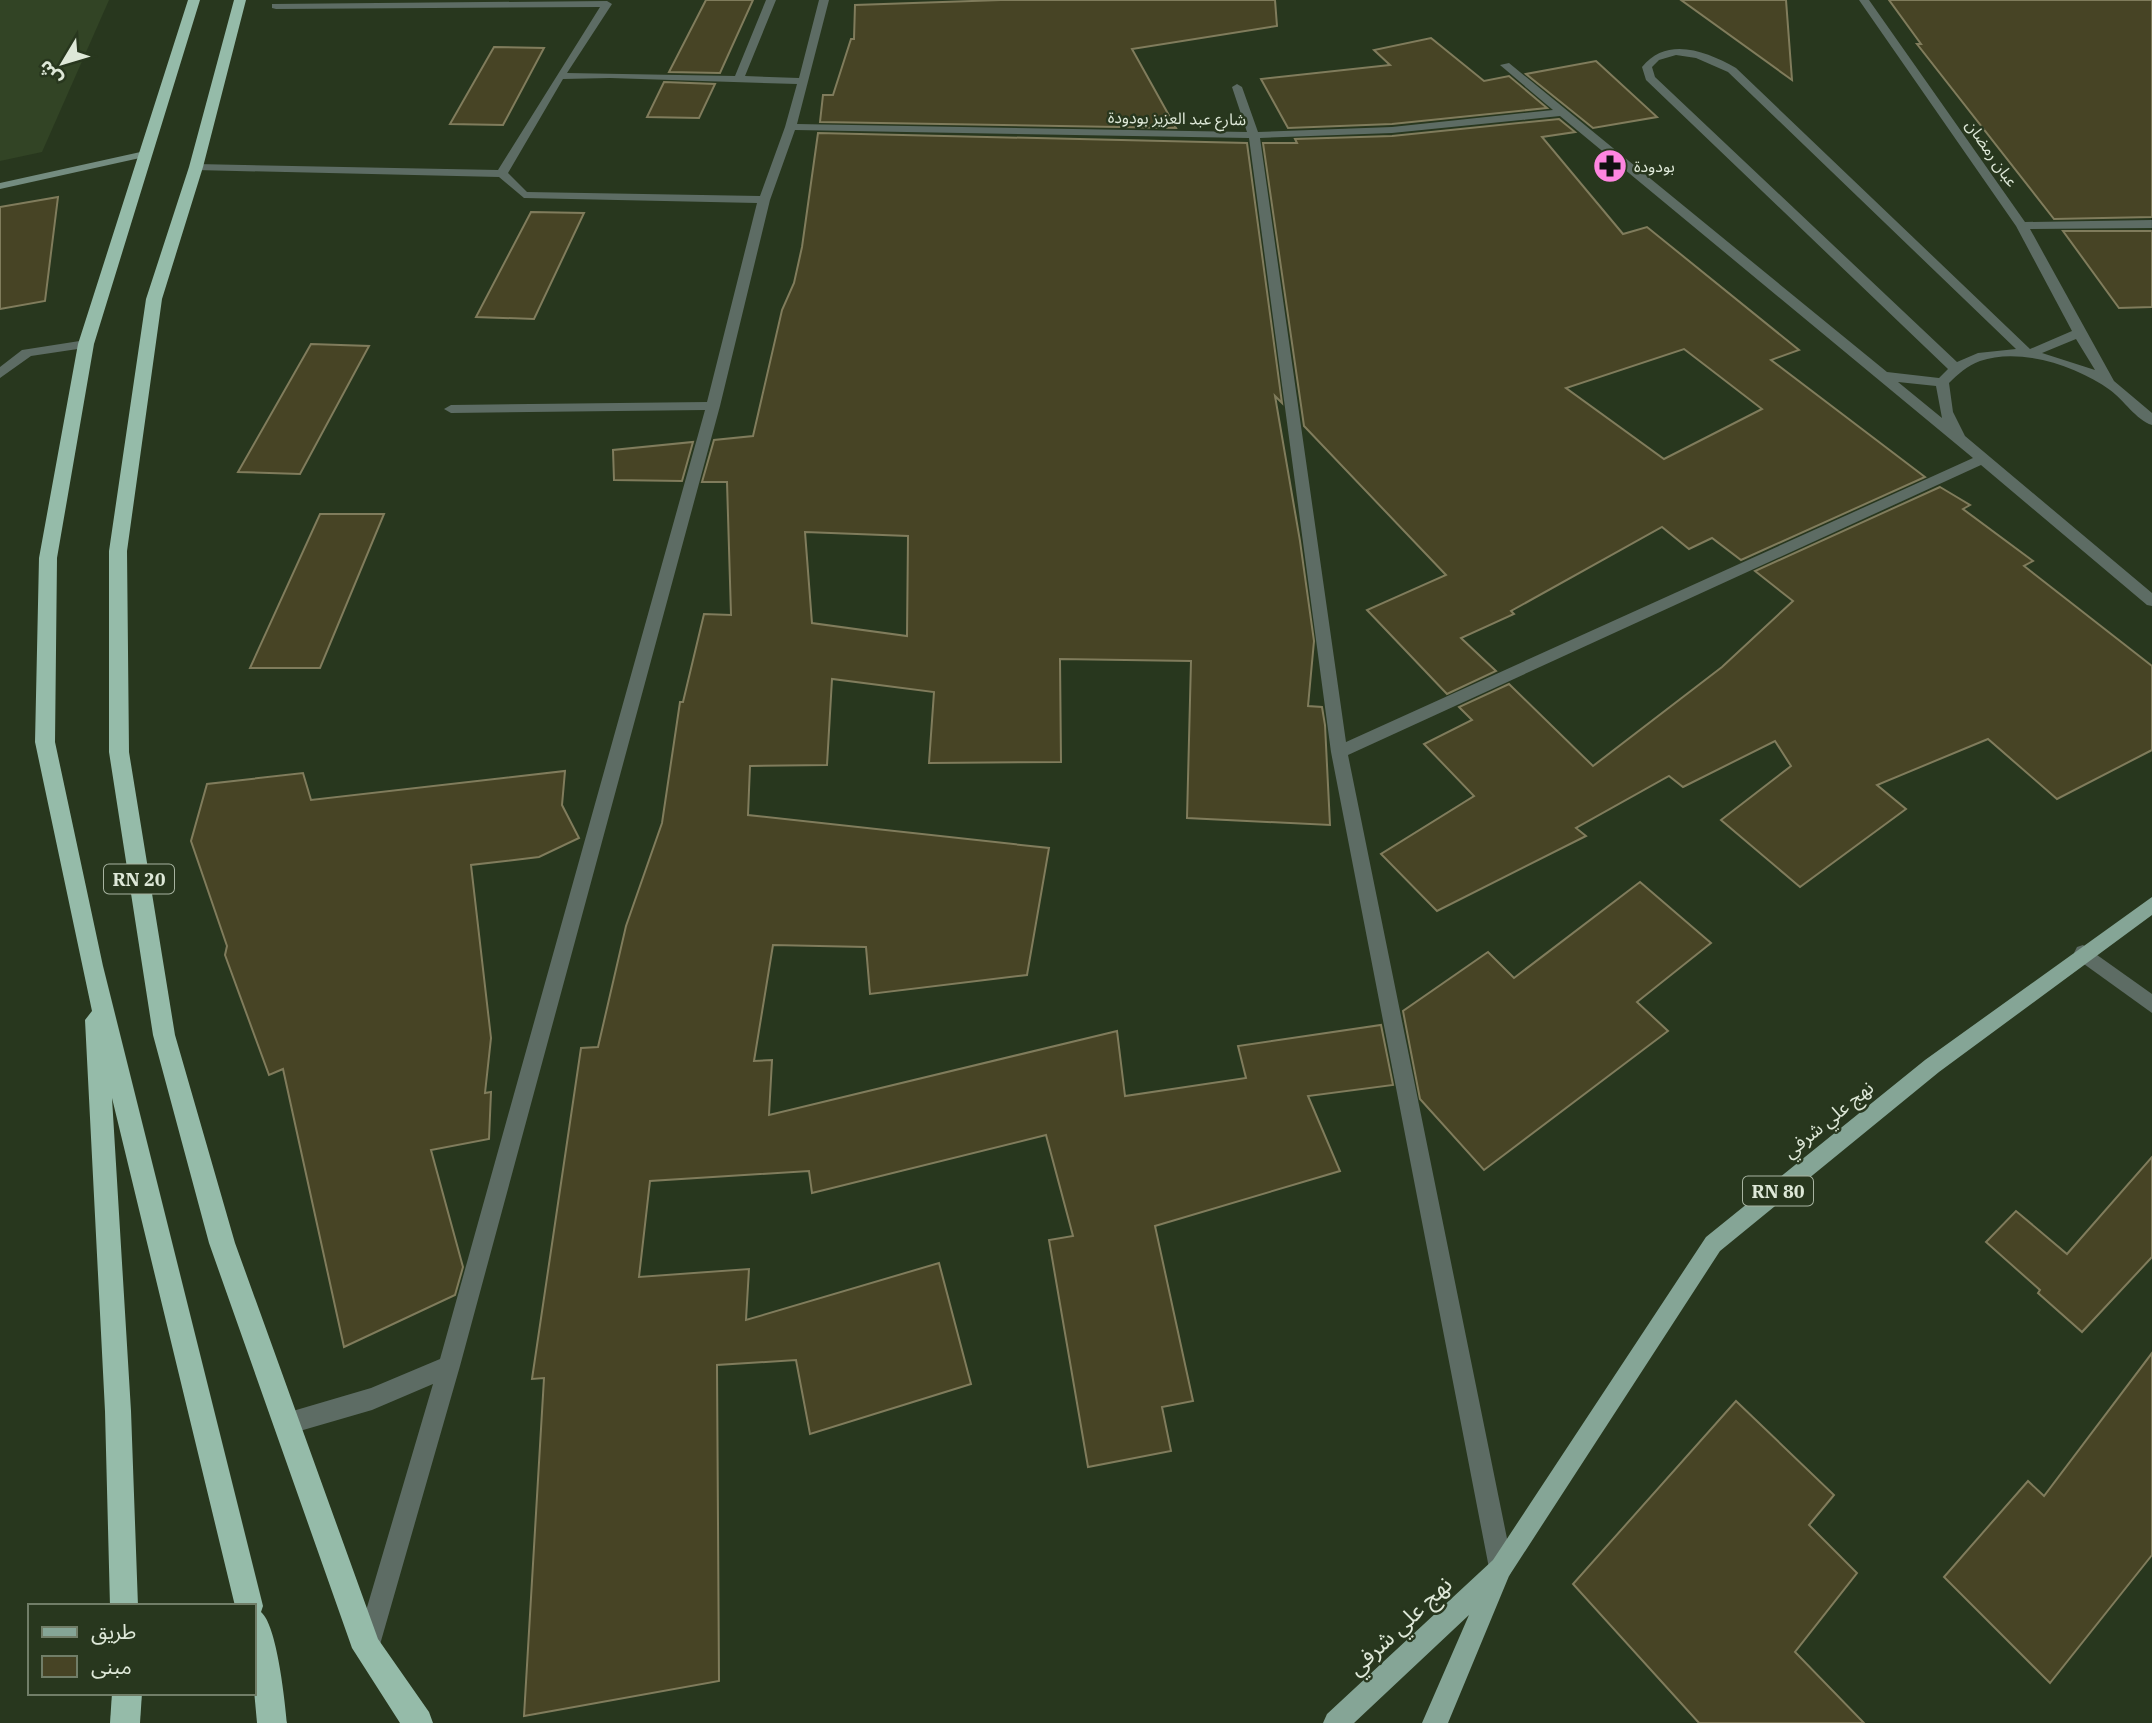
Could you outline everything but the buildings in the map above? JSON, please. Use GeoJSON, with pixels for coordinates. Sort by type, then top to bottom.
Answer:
{"type":"FeatureCollection","features":[{"type":"Feature","properties":{"kind":"highway","name":"RN 20"},"geometry":{"type":"LineString","coordinates":[[194,0],[86,344],[48,558],[45,742],[92,966],[248,1604]]}},
{"type":"Feature","properties":{"kind":"highway","name":"RN 20"},"geometry":{"type":"LineString","coordinates":[[240,0],[196,167],[154,299],[118,551],[119,752],[164,1035],[222,1243],[367,1648],[418,1723]]}},
{"type":"Feature","properties":{"kind":"highway"},"geometry":{"type":"LineString","coordinates":[[92,966],[118,1411],[124,1604]]}},
{"type":"Feature","properties":{"kind":"highway"},"geometry":{"type":"LineString","coordinates":[[256,1632],[267,1674],[272,1723]]}},
{"type":"Feature","properties":{"kind":"highway"},"geometry":{"type":"LineString","coordinates":[[125,1723],[127,1695]]}},
{"type":"Feature","properties":{"kind":"main road","name":"نهج علي شرفي"},"geometry":{"type":"LineString","coordinates":[[1435,1723],[1501,1568],[1713,1244],[1932,1066],[2152,905]]}},
{"type":"Feature","properties":{"kind":"main road","name":"نهج علي شرفي"},"geometry":{"type":"LineString","coordinates":[[1336,1723],[1501,1568]]}},
{"type":"Feature","properties":{"kind":"street"},"geometry":{"type":"LineString","coordinates":[[739,79],[771,0]]}},
{"type":"Feature","properties":{"kind":"street"},"geometry":{"type":"LineString","coordinates":[[367,1648],[449,1366],[713,406],[764,200],[791,127],[824,0]]}},
{"type":"Feature","properties":{"kind":"street","name":"عبان رمضان"},"geometry":{"type":"LineString","coordinates":[[1864,0],[2022,226],[2109,383]]}},
{"type":"Feature","properties":{"kind":"street"},"geometry":{"type":"LineString","coordinates":[[276,6],[567,2],[607,4],[559,76],[502,174]]}},
{"type":"Feature","properties":{"kind":"street"},"geometry":{"type":"LineString","coordinates":[[1954,367],[1650,78],[1647,67],[1653,58],[1666,52],[1691,53],[1713,59],[1732,70],[2028,354]]}},
{"type":"Feature","properties":{"kind":"street"},"geometry":{"type":"LineString","coordinates":[[1505,65],[2152,601]]}},
{"type":"Feature","properties":{"kind":"street"},"geometry":{"type":"LineString","coordinates":[[559,76],[803,81]]}},
{"type":"Feature","properties":{"kind":"street"},"geometry":{"type":"LineString","coordinates":[[1237,87],[1254,135],[1339,752],[1501,1568]]}},
{"type":"Feature","properties":{"kind":"street","name":"شارع عبد العزيز بودودة"},"geometry":{"type":"LineString","coordinates":[[791,127],[1254,135],[1392,130],[1562,112]]}},
{"type":"Feature","properties":{"kind":"street"},"geometry":{"type":"LineString","coordinates":[[0,186],[145,154]]}},
{"type":"Feature","properties":{"kind":"street"},"geometry":{"type":"LineString","coordinates":[[196,167],[502,174],[524,195],[764,200]]}},
{"type":"Feature","properties":{"kind":"street"},"geometry":{"type":"LineString","coordinates":[[2022,226],[2152,224]]}},
{"type":"Feature","properties":{"kind":"street"},"geometry":{"type":"LineString","coordinates":[[2028,354],[2079,333]]}},
{"type":"Feature","properties":{"kind":"street"},"geometry":{"type":"LineString","coordinates":[[0,374],[27,354],[86,344]]}},
{"type":"Feature","properties":{"kind":"street"},"geometry":{"type":"LineString","coordinates":[[1959,439],[1946,412],[1942,382],[1954,367],[1987,355],[2028,354],[2068,363],[2109,383],[2152,421]]}},
{"type":"Feature","properties":{"kind":"street"},"geometry":{"type":"LineString","coordinates":[[1883,376],[1942,382]]}},
{"type":"Feature","properties":{"kind":"street"},"geometry":{"type":"LineString","coordinates":[[451,409],[713,406]]}},
{"type":"Feature","properties":{"kind":"street"},"geometry":{"type":"LineString","coordinates":[[1339,752],[1981,460]]}},
{"type":"Feature","properties":{"kind":"street"},"geometry":{"type":"LineString","coordinates":[[2083,953],[2152,1005]]}},
{"type":"Feature","properties":{"kind":"street"},"geometry":{"type":"LineString","coordinates":[[286,1424],[372,1399],[449,1366]]}},
{"type":"Feature","properties":{"kind":"shaded area"},"geometry":{"type":"Polygon","coordinates":[[[0,0],[109,0],[42,152],[0,161],[0,0]]]}},
{"type":"Feature","properties":{"kind":"place","name":"بودودة"},"geometry":{"type":"Point","coordinates":[1610,166]}}]}
